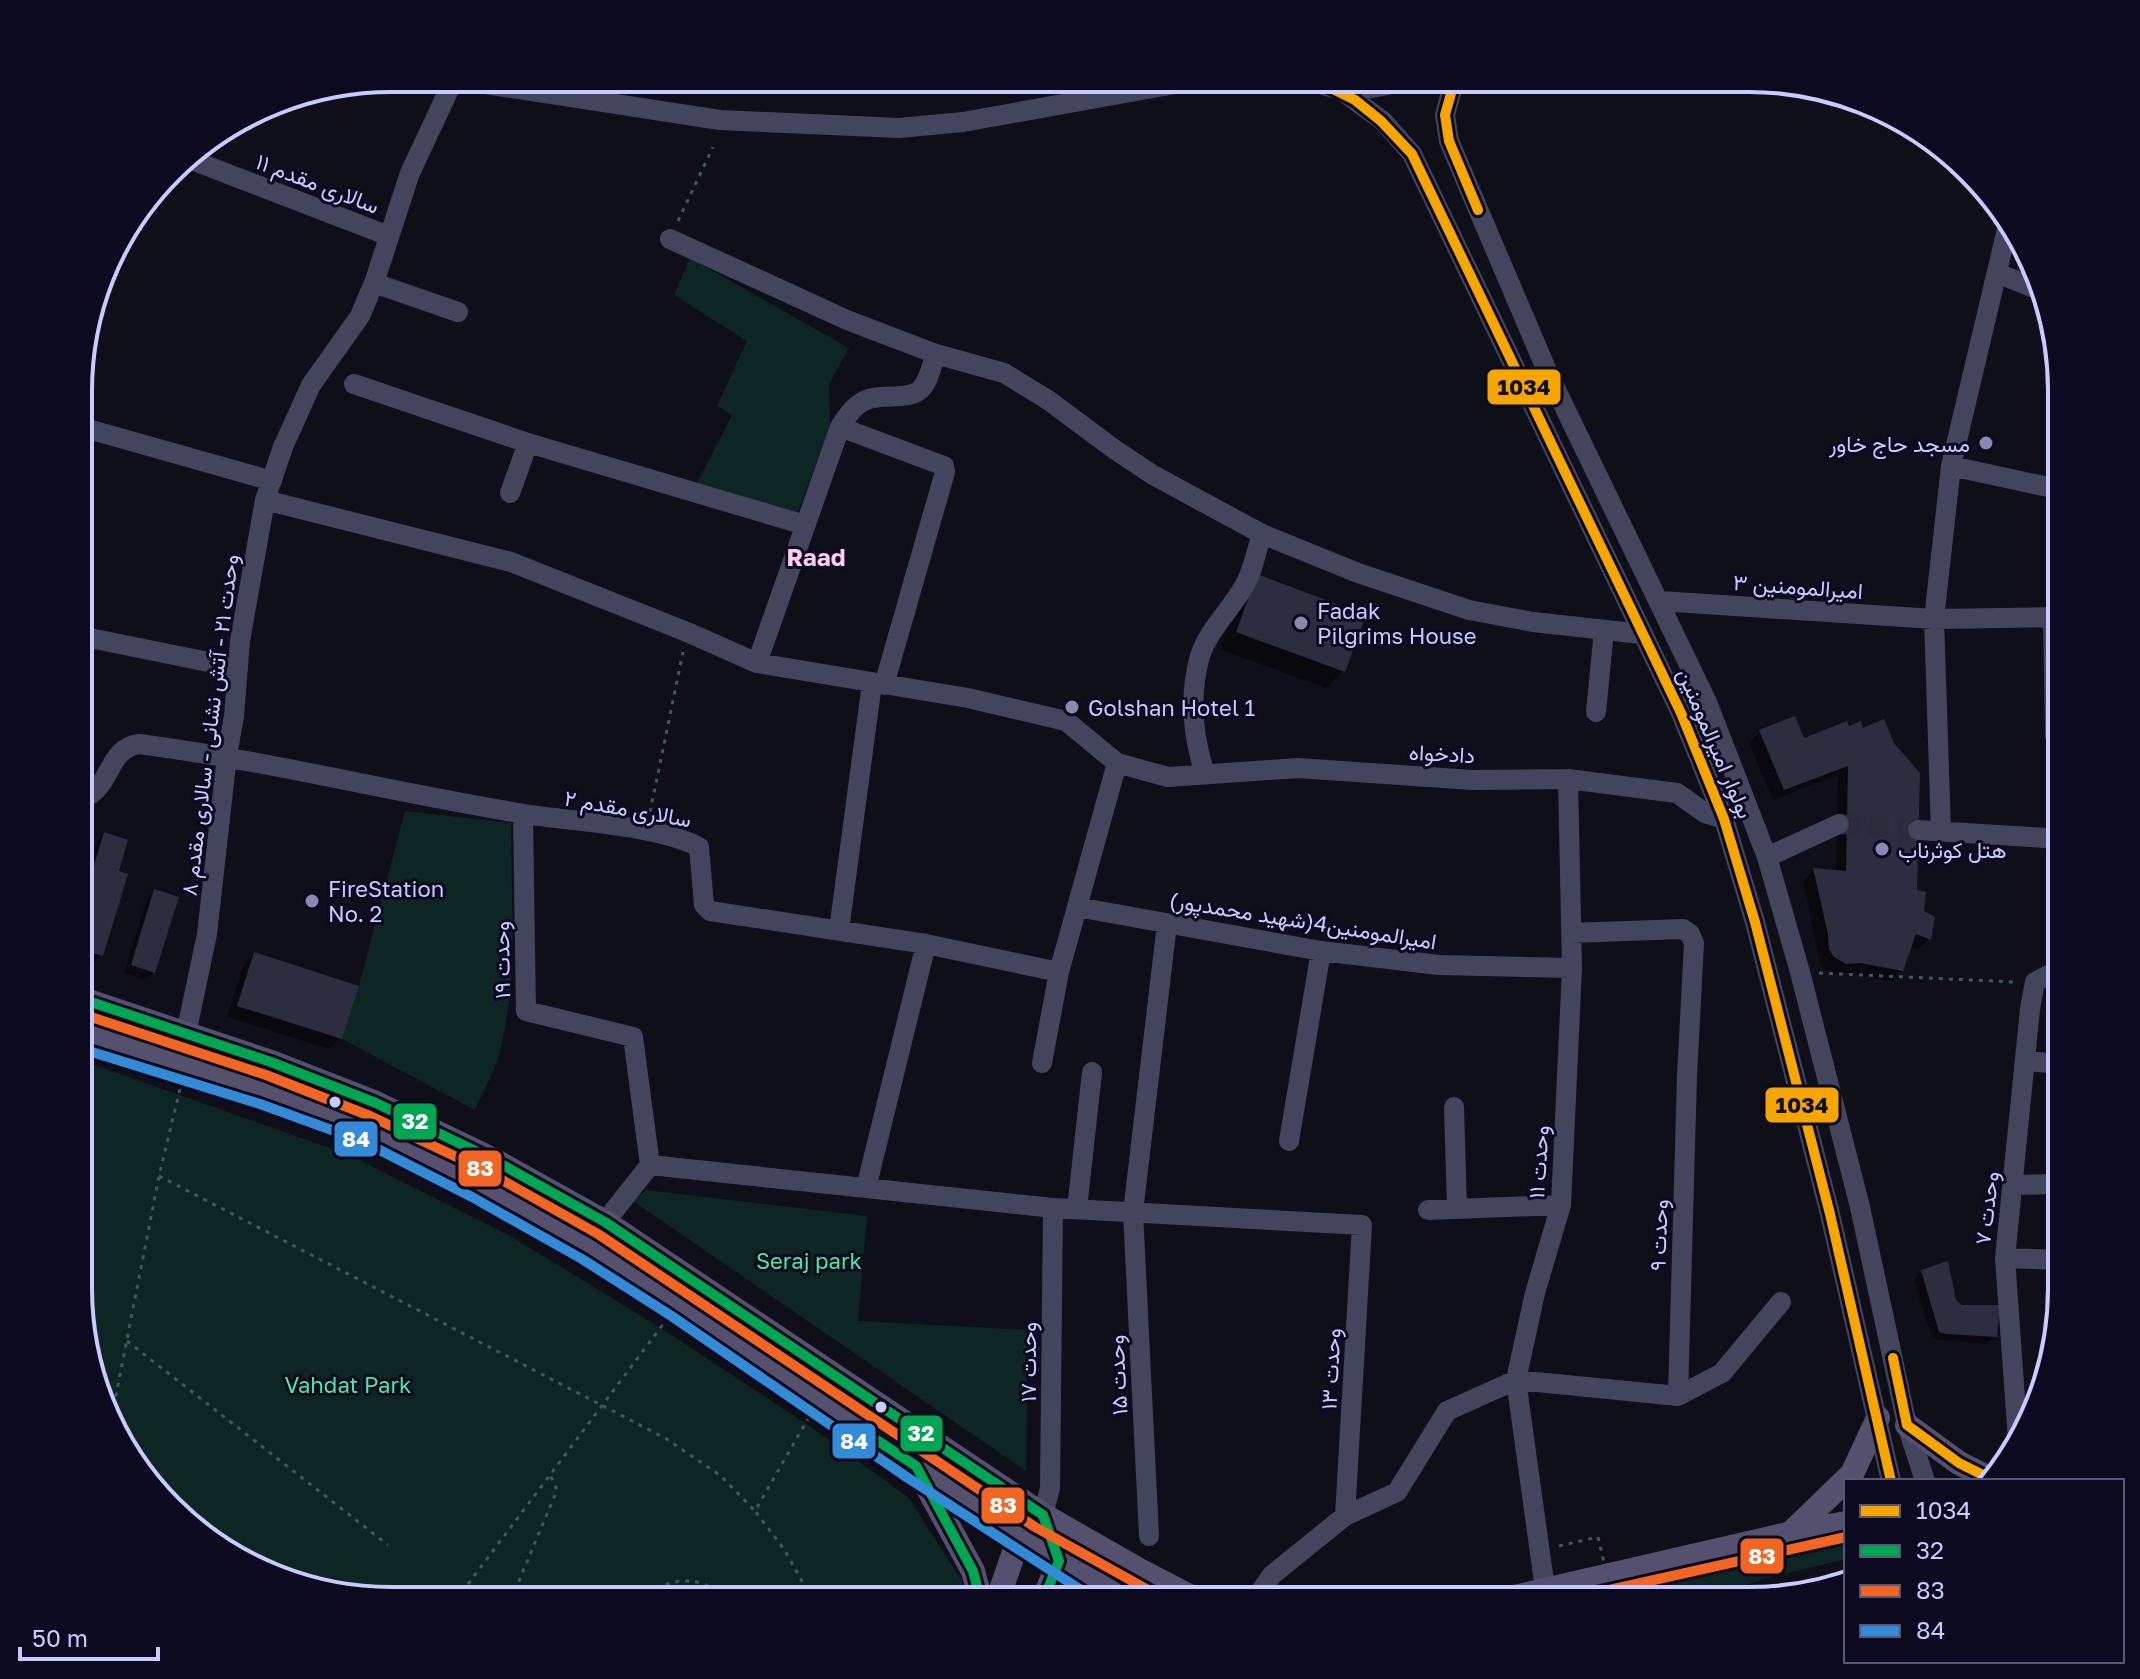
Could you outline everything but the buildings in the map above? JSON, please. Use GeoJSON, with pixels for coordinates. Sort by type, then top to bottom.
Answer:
{"type":"FeatureCollection","features":[{"type":"Feature","properties":{"kind":"main road"},"geometry":{"type":"LineString","coordinates":[[92,1002],[271,1062],[376,1103],[492,1159],[605,1222],[1043,1515],[1172,1587]]}},
{"type":"Feature","properties":{"kind":"main road"},"geometry":{"type":"LineString","coordinates":[[92,1037],[186,1065],[368,1128],[479,1185],[589,1247],[678,1303],[916,1466],[1101,1587]]}},
{"type":"Feature","properties":{"kind":"main road"},"geometry":{"type":"LineString","coordinates":[[1847,1479],[1878,1418]]}},
{"type":"Feature","properties":{"kind":"main road"},"geometry":{"type":"LineString","coordinates":[[1907,1425],[1959,1463],[1982,1475]]}},
{"type":"Feature","properties":{"kind":"main road"},"geometry":{"type":"LineString","coordinates":[[916,1466],[973,1571],[977,1587]]}},
{"type":"Feature","properties":{"kind":"main road"},"geometry":{"type":"LineString","coordinates":[[1792,1533],[1844,1482]]}},
{"type":"Feature","properties":{"kind":"main road"},"geometry":{"type":"LineString","coordinates":[[1002,1587],[1020,1535],[1043,1515]]}},
{"type":"Feature","properties":{"kind":"main road"},"geometry":{"type":"LineString","coordinates":[[1043,1515],[1059,1561],[1049,1587]]}},
{"type":"Feature","properties":{"kind":"main road"},"geometry":{"type":"LineString","coordinates":[[1554,1587],[1844,1523]]}},
{"type":"Feature","properties":{"kind":"street","name":"وحدت ۲۱ - آتش نشانی - سالاری مقدم ۸"},"geometry":{"type":"LineString","coordinates":[[186,1034],[207,934],[234,716],[240,641],[268,490],[283,447],[311,385],[360,316],[410,173],[444,92]]}},
{"type":"Feature","properties":{"kind":"street"},"geometry":{"type":"LineString","coordinates":[[536,92],[720,120],[899,128],[963,122],[1130,92]]}},
{"type":"Feature","properties":{"kind":"street","name":"بولوار امیرالمومنین"},"geometry":{"type":"LineString","coordinates":[[1343,92],[1383,121],[1412,154],[1642,634],[1724,819],[1755,922],[1827,1198],[1891,1479]]}},
{"type":"Feature","properties":{"kind":"street","name":"بولوار امیرالمومنین"},"geometry":{"type":"LineString","coordinates":[[1451,92],[1445,115],[1449,141],[1547,371],[1707,702],[1767,857],[1860,1207],[1907,1425],[1924,1479]]}},
{"type":"Feature","properties":{"kind":"street","name":"سالاری مقدم ۱۱"},"geometry":{"type":"LineString","coordinates":[[198,163],[389,236]]}},
{"type":"Feature","properties":{"kind":"street"},"geometry":{"type":"LineString","coordinates":[[1941,831],[1934,619],[1951,466],[2005,237]]}},
{"type":"Feature","properties":{"kind":"street"},"geometry":{"type":"LineString","coordinates":[[670,239],[847,320],[936,354],[1004,373],[1048,400],[1153,475],[1262,534],[1358,573],[1469,610],[1533,622],[1642,634]]}},
{"type":"Feature","properties":{"kind":"street"},"geometry":{"type":"LineString","coordinates":[[1997,273],[2028,286]]}},
{"type":"Feature","properties":{"kind":"street"},"geometry":{"type":"LineString","coordinates":[[374,283],[458,312]]}},
{"type":"Feature","properties":{"kind":"street"},"geometry":{"type":"LineString","coordinates":[[757,663],[840,427],[851,410],[866,400],[915,394],[924,386],[936,354]]}},
{"type":"Feature","properties":{"kind":"street"},"geometry":{"type":"LineString","coordinates":[[354,384],[528,443],[805,525]]}},
{"type":"Feature","properties":{"kind":"street"},"geometry":{"type":"LineString","coordinates":[[839,930],[878,684],[945,472],[944,466],[840,427]]}},
{"type":"Feature","properties":{"kind":"street"},"geometry":{"type":"LineString","coordinates":[[92,431],[268,490],[511,562],[757,663],[968,698],[1066,721],[1117,763],[1059,972],[1042,1063]]}},
{"type":"Feature","properties":{"kind":"street"},"geometry":{"type":"LineString","coordinates":[[510,493],[528,443]]}},
{"type":"Feature","properties":{"kind":"street"},"geometry":{"type":"LineString","coordinates":[[1951,466],[2048,487]]}},
{"type":"Feature","properties":{"kind":"street"},"geometry":{"type":"LineString","coordinates":[[1205,774],[1198,752],[1193,711],[1200,655],[1227,609],[1245,586],[1262,534]]}},
{"type":"Feature","properties":{"kind":"street","name":"امیرالمومنین ۳"},"geometry":{"type":"LineString","coordinates":[[1660,601],[1934,619],[2048,617]]}},
{"type":"Feature","properties":{"kind":"street"},"geometry":{"type":"LineString","coordinates":[[1596,712],[1604,630]]}},
{"type":"Feature","properties":{"kind":"street"},"geometry":{"type":"LineString","coordinates":[[92,638],[238,668]]}},
{"type":"Feature","properties":{"kind":"street","name":"سالاری مقدم ۲"},"geometry":{"type":"LineString","coordinates":[[92,793],[99,788],[121,750],[139,744],[227,756],[523,814],[647,832],[699,847],[706,909],[926,944],[1059,972]]}},
{"type":"Feature","properties":{"kind":"street"},"geometry":{"type":"LineString","coordinates":[[1695,749],[1694,779],[1677,793],[1705,813],[1724,819]]}},
{"type":"Feature","properties":{"kind":"street","name":"دادخواه"},"geometry":{"type":"LineString","coordinates":[[1117,763],[1168,777],[1298,768],[1472,780],[1568,779],[1677,793]]}},
{"type":"Feature","properties":{"kind":"street","name":"وحدت ۱۱"},"geometry":{"type":"LineString","coordinates":[[1545,1587],[1516,1380],[1535,1293],[1561,1205],[1572,968],[1568,779]]}},
{"type":"Feature","properties":{"kind":"street","name":"وحدت ۱۹"},"geometry":{"type":"LineString","coordinates":[[523,814],[526,1011],[633,1037],[650,1165]]}},
{"type":"Feature","properties":{"kind":"street"},"geometry":{"type":"LineString","coordinates":[[1767,857],[1839,824]]}},
{"type":"Feature","properties":{"kind":"street"},"geometry":{"type":"LineString","coordinates":[[1918,830],[2048,838]]}},
{"type":"Feature","properties":{"kind":"street","name":"امیرالمومنین4(شهید محمدپور)"},"geometry":{"type":"LineString","coordinates":[[1077,907],[1321,951],[1439,965],[1572,968]]}},
{"type":"Feature","properties":{"kind":"street","name":"وحدت ۱۵"},"geometry":{"type":"LineString","coordinates":[[1149,1536],[1133,1212],[1167,924]]}},
{"type":"Feature","properties":{"kind":"street","name":"وحدت ۹"},"geometry":{"type":"LineString","coordinates":[[1571,933],[1683,929],[1690,934],[1694,943],[1678,1396]]}},
{"type":"Feature","properties":{"kind":"street"},"geometry":{"type":"LineString","coordinates":[[866,1188],[926,944]]}},
{"type":"Feature","properties":{"kind":"street"},"geometry":{"type":"LineString","coordinates":[[1289,1141],[1321,951]]}},
{"type":"Feature","properties":{"kind":"street"},"geometry":{"type":"LineString","coordinates":[[2035,982],[2048,975]]}},
{"type":"Feature","properties":{"kind":"street","name":"وحدت ۷"},"geometry":{"type":"LineString","coordinates":[[2017,1421],[2005,1258],[2035,982]]}},
{"type":"Feature","properties":{"kind":"street"},"geometry":{"type":"LineString","coordinates":[[2025,1061],[2048,1063]]}},
{"type":"Feature","properties":{"kind":"street"},"geometry":{"type":"LineString","coordinates":[[1077,1209],[1092,1072]]}},
{"type":"Feature","properties":{"kind":"street"},"geometry":{"type":"LineString","coordinates":[[1454,1107],[1457,1209]]}},
{"type":"Feature","properties":{"kind":"street"},"geometry":{"type":"LineString","coordinates":[[605,1222],[650,1165],[1053,1208],[1133,1212]]}},
{"type":"Feature","properties":{"kind":"street"},"geometry":{"type":"LineString","coordinates":[[2014,1185],[2048,1184]]}},
{"type":"Feature","properties":{"kind":"street"},"geometry":{"type":"LineString","coordinates":[[1428,1210],[1561,1205]]}},
{"type":"Feature","properties":{"kind":"street","name":"وحدت ۱۷"},"geometry":{"type":"LineString","coordinates":[[1043,1515],[1050,1488],[1053,1208]]}},
{"type":"Feature","properties":{"kind":"street","name":"وحدت ۱۳"},"geometry":{"type":"LineString","coordinates":[[1133,1212],[1362,1225],[1345,1516]]}},
{"type":"Feature","properties":{"kind":"street"},"geometry":{"type":"LineString","coordinates":[[2005,1258],[2048,1260]]}},
{"type":"Feature","properties":{"kind":"street"},"geometry":{"type":"LineString","coordinates":[[1264,1587],[1272,1575],[1345,1516],[1397,1492],[1447,1411],[1516,1380],[1678,1396],[1722,1373],[1781,1302]]}},
{"type":"Feature","properties":{"kind":"path"},"geometry":{"type":"LineString","coordinates":[[670,239],[713,147]]}},
{"type":"Feature","properties":{"kind":"path"},"geometry":{"type":"LineString","coordinates":[[647,832],[687,632]]}},
{"type":"Feature","properties":{"kind":"path"},"geometry":{"type":"LineString","coordinates":[[1800,972],[2035,982]]}},
{"type":"Feature","properties":{"kind":"path"},"geometry":{"type":"LineString","coordinates":[[115,1401],[159,1176],[186,1065]]}},
{"type":"Feature","properties":{"kind":"path"},"geometry":{"type":"LineString","coordinates":[[159,1176],[665,1438],[721,1476],[755,1511],[784,1549],[805,1587]]}},
{"type":"Feature","properties":{"kind":"path"},"geometry":{"type":"LineString","coordinates":[[466,1587],[678,1303]]}},
{"type":"Feature","properties":{"kind":"path"},"geometry":{"type":"LineString","coordinates":[[127,1341],[388,1545]]}},
{"type":"Feature","properties":{"kind":"path"},"geometry":{"type":"LineString","coordinates":[[755,1511],[805,1423],[821,1402]]}},
{"type":"Feature","properties":{"kind":"path"},"geometry":{"type":"LineString","coordinates":[[516,1587],[557,1490],[550,1475]]}},
{"type":"Feature","properties":{"kind":"path"},"geometry":{"type":"LineString","coordinates":[[1568,1544],[1598,1537],[1610,1587]]}},
{"type":"Feature","properties":{"kind":"path"},"geometry":{"type":"LineString","coordinates":[[657,1587],[679,1580],[700,1582],[709,1587]]}},
{"type":"Feature","properties":{"kind":"green space"},"geometry":{"type":"Polygon","coordinates":[[[690,258],[849,348],[829,384],[830,428],[796,516],[695,487],[732,415],[717,406],[747,341],[674,295],[690,258]]]}},
{"type":"Feature","properties":{"kind":"green space"},"geometry":{"type":"Polygon","coordinates":[[[2018,261],[2026,279],[2015,277],[2018,261]]]}},
{"type":"Feature","properties":{"kind":"green space"},"geometry":{"type":"Polygon","coordinates":[[[405,811],[511,823],[509,1001],[498,1058],[475,1110],[342,1039],[405,811]]]}},
{"type":"Feature","properties":{"kind":"green space","name":"Vahdat Park"},"geometry":{"type":"Polygon","coordinates":[[[92,1064],[349,1155],[512,1237],[656,1325],[805,1423],[908,1497],[963,1587],[391,1587],[314,1577],[241,1547],[194,1513],[154,1470],[123,1420],[102,1365],[92,1288],[92,1064]]]}},
{"type":"Feature","properties":{"kind":"green space","name":"Seraj park"},"geometry":{"type":"Polygon","coordinates":[[[646,1190],[867,1216],[858,1321],[1028,1330],[1026,1471],[633,1201],[646,1190]]]}},
{"type":"Feature","properties":{"kind":"green space"},"geometry":{"type":"Polygon","coordinates":[[[1844,1540],[1844,1559],[1739,1587],[1636,1587],[1844,1540]]]}},
{"type":"Feature","properties":{"kind":"tunnel"},"geometry":{"type":"LineString","coordinates":[[1839,824],[1918,830]]}},
{"type":"Feature","properties":{"kind":"transit line","name":"1034"},"geometry":{"type":"LineString","coordinates":[[1339,92],[1355,100],[1381,121],[1412,154],[1681,713],[1724,819],[1755,922],[1830,1214],[1891,1479]]}},
{"type":"Feature","properties":{"kind":"transit line","name":"1034"},"geometry":{"type":"LineString","coordinates":[[1451,92],[1445,115],[1449,141],[1478,210]]}},
{"type":"Feature","properties":{"kind":"transit line","name":"32"},"geometry":{"type":"LineString","coordinates":[[92,1002],[271,1062],[376,1103],[492,1159],[605,1222],[1043,1515],[1059,1561],[1049,1587]]}},
{"type":"Feature","properties":{"kind":"transit line","name":"83"},"geometry":{"type":"LineString","coordinates":[[92,1017],[266,1075],[370,1116],[486,1171],[598,1234],[1035,1527],[1143,1587]]}},
{"type":"Feature","properties":{"kind":"transit line","name":"84"},"geometry":{"type":"LineString","coordinates":[[92,1052],[260,1104],[362,1141],[472,1197],[582,1259],[670,1315],[908,1478],[1076,1587]]}},
{"type":"Feature","properties":{"kind":"transit line","name":"1034"},"geometry":{"type":"LineString","coordinates":[[1893,1358],[1907,1425],[1959,1463],[1982,1475]]}},
{"type":"Feature","properties":{"kind":"transit line","name":"32"},"geometry":{"type":"LineString","coordinates":[[872,1437],[916,1466],[973,1571],[977,1587]]}},
{"type":"Feature","properties":{"kind":"transit line","name":"83"},"geometry":{"type":"LineString","coordinates":[[1623,1587],[1844,1537]]}},
{"type":"Feature","properties":{"kind":"place","name":"مسجد حاج خاور"},"geometry":{"type":"Point","coordinates":[1986,443]}},
{"type":"Feature","properties":{"kind":"place","name":"Fadak Pilgrims House"},"geometry":{"type":"Point","coordinates":[1301,623]}},
{"type":"Feature","properties":{"kind":"place","name":"Golshan Hotel 1"},"geometry":{"type":"Point","coordinates":[1072,707]}},
{"type":"Feature","properties":{"kind":"place","name":"هتل کوثرناب"},"geometry":{"type":"Point","coordinates":[1882,849]}},
{"type":"Feature","properties":{"kind":"place","name":"FireStation No. 2"},"geometry":{"type":"Point","coordinates":[312,901]}},
{"type":"Feature","properties":{"kind":"district","name":"Raad"},"geometry":{"type":"Point","coordinates":[816,556]}}]}
